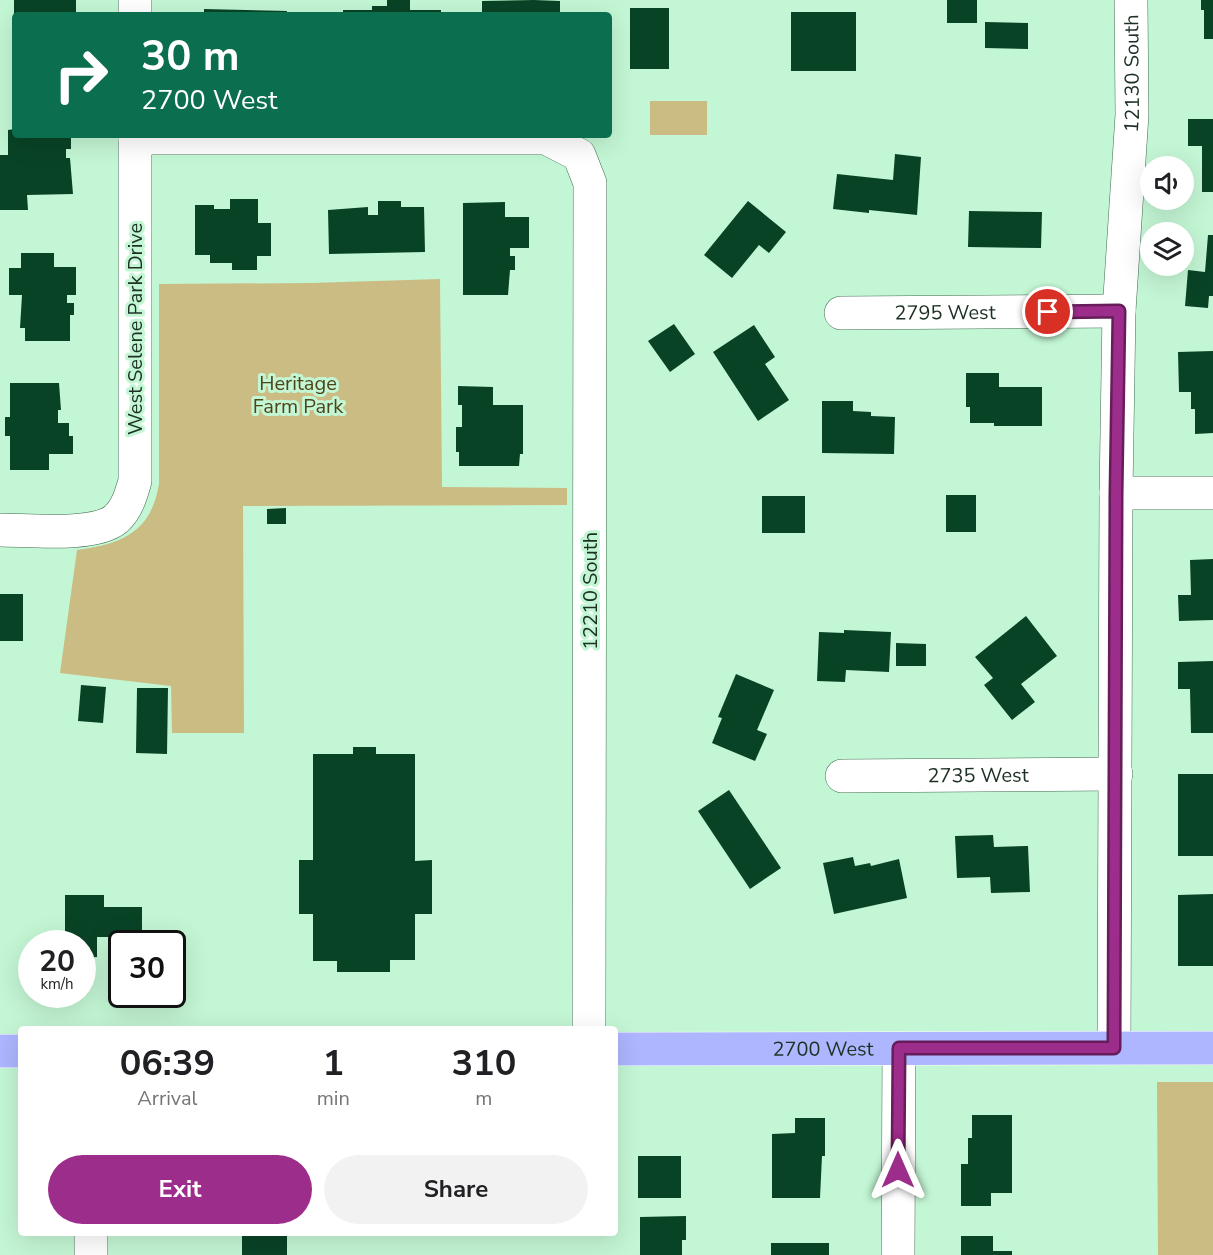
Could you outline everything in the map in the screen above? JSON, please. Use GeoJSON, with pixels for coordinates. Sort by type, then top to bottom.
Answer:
{"type":"FeatureCollection","features":[{"type":"Feature","properties":{"kind":"main road","name":"2700 West"},"geometry":{"type":"LineString","coordinates":[[618,1049],[1213,1048]]}},
{"type":"Feature","properties":{"kind":"main road"},"geometry":{"type":"LineString","coordinates":[[0,1051],[18,1051]]}},
{"type":"Feature","properties":{"kind":"street","name":"12130 South"},"geometry":{"type":"LineString","coordinates":[[1114,1048],[1116,494],[1119,311],[1132,115],[1131,0]]}},
{"type":"Feature","properties":{"kind":"street","name":"West Selene Park Drive"},"geometry":{"type":"LineString","coordinates":[[0,530],[98,528],[116,519],[128,504],[135,481],[135,138]]}},
{"type":"Feature","properties":{"kind":"street","name":"12210 South"},"geometry":{"type":"LineString","coordinates":[[546,138],[579,155],[590,183],[589,1026]]}},
{"type":"Feature","properties":{"kind":"street","name":"2795 West"},"geometry":{"type":"LineString","coordinates":[[841,312],[1119,311]]}},
{"type":"Feature","properties":{"kind":"street"},"geometry":{"type":"LineString","coordinates":[[1116,494],[1213,493]]}},
{"type":"Feature","properties":{"kind":"street","name":"2735 West"},"geometry":{"type":"LineString","coordinates":[[842,776],[1116,774]]}},
{"type":"Feature","properties":{"kind":"street"},"geometry":{"type":"LineString","coordinates":[[898,1255],[899,1048]]}},
{"type":"Feature","properties":{"kind":"street"},"geometry":{"type":"LineString","coordinates":[[91,1236],[91,1255]]}},
{"type":"Feature","properties":{"kind":"green space"},"geometry":{"type":"Polygon","coordinates":[[[650,101],[707,101],[707,135],[650,135],[650,101]]]}},
{"type":"Feature","properties":{"kind":"green space","name":"Heritage Farm Park"},"geometry":{"type":"Polygon","coordinates":[[[440,279],[442,487],[567,488],[567,505],[243,506],[244,733],[172,733],[171,686],[60,673],[77,550],[107,544],[132,533],[149,514],[155,501],[159,484],[159,284],[440,279]]]}},
{"type":"Feature","properties":{"kind":"green space"},"geometry":{"type":"Polygon","coordinates":[[[1157,1082],[1213,1082],[1213,1255],[1158,1255],[1157,1082]]]}},
{"type":"Feature","properties":{"kind":"building"},"geometry":{"type":"Polygon","coordinates":[[[14,0],[76,0],[76,12],[14,12],[14,0]]]}},
{"type":"Feature","properties":{"kind":"building"},"geometry":{"type":"Polygon","coordinates":[[[387,0],[410,0],[410,10],[441,10],[441,12],[343,12],[343,10],[372,10],[372,6],[387,6],[387,0]]]}},
{"type":"Feature","properties":{"kind":"building"},"geometry":{"type":"Polygon","coordinates":[[[947,0],[977,0],[977,23],[947,23],[947,0]]]}},
{"type":"Feature","properties":{"kind":"building"},"geometry":{"type":"Polygon","coordinates":[[[1201,0],[1213,0],[1213,39],[1204,39],[1204,10],[1201,10],[1201,0]]]}},
{"type":"Feature","properties":{"kind":"building"},"geometry":{"type":"Polygon","coordinates":[[[482,1],[560,1],[560,12],[482,12],[482,1]]]}},
{"type":"Feature","properties":{"kind":"building"},"geometry":{"type":"Polygon","coordinates":[[[630,8],[669,8],[669,69],[630,69],[630,8]]]}},
{"type":"Feature","properties":{"kind":"building"},"geometry":{"type":"Polygon","coordinates":[[[204,9],[287,11],[287,12],[204,12],[204,9]]]}},
{"type":"Feature","properties":{"kind":"building"},"geometry":{"type":"Polygon","coordinates":[[[791,12],[856,12],[856,71],[791,71],[791,12]]]}},
{"type":"Feature","properties":{"kind":"building"},"geometry":{"type":"Polygon","coordinates":[[[985,22],[1028,23],[1028,49],[985,48],[985,22]]]}},
{"type":"Feature","properties":{"kind":"building"},"geometry":{"type":"Polygon","coordinates":[[[1188,119],[1213,119],[1213,192],[1202,192],[1202,146],[1188,146],[1188,119]]]}},
{"type":"Feature","properties":{"kind":"building"},"geometry":{"type":"Polygon","coordinates":[[[12,129],[12,138],[71,138],[71,149],[66,149],[66,158],[70,158],[73,194],[27,195],[28,210],[0,210],[0,155],[8,155],[8,130],[12,129]]]}},
{"type":"Feature","properties":{"kind":"building"},"geometry":{"type":"Polygon","coordinates":[[[895,154],[921,157],[917,215],[833,209],[837,174],[893,180],[895,154]]]}},
{"type":"Feature","properties":{"kind":"building"},"geometry":{"type":"Polygon","coordinates":[[[230,199],[258,199],[258,223],[271,223],[271,256],[257,256],[257,270],[232,270],[232,263],[210,263],[210,255],[195,255],[195,205],[214,205],[214,209],[230,209],[230,199]]]}},
{"type":"Feature","properties":{"kind":"building"},"geometry":{"type":"Polygon","coordinates":[[[378,201],[401,201],[401,207],[424,207],[425,252],[329,254],[328,210],[368,207],[368,215],[378,215],[378,201]]]}},
{"type":"Feature","properties":{"kind":"building"},"geometry":{"type":"Polygon","coordinates":[[[748,201],[786,232],[769,253],[759,245],[732,278],[704,255],[748,201]]]}},
{"type":"Feature","properties":{"kind":"building"},"geometry":{"type":"Polygon","coordinates":[[[505,202],[505,217],[529,217],[529,248],[510,248],[510,256],[515,256],[515,270],[510,270],[508,295],[463,295],[463,203],[505,202]]]}},
{"type":"Feature","properties":{"kind":"building"},"geometry":{"type":"Polygon","coordinates":[[[969,211],[1042,212],[1041,248],[968,247],[969,211]]]}},
{"type":"Feature","properties":{"kind":"building"},"geometry":{"type":"Polygon","coordinates":[[[1208,235],[1213,235],[1213,296],[1209,296],[1208,308],[1185,306],[1188,276],[1194,276],[1194,271],[1205,272],[1208,235]]]}},
{"type":"Feature","properties":{"kind":"building"},"geometry":{"type":"Polygon","coordinates":[[[21,253],[54,253],[54,267],[76,267],[76,295],[67,295],[67,303],[74,303],[74,315],[70,315],[70,341],[25,341],[25,328],[20,328],[22,295],[9,295],[9,268],[21,268],[21,253]]]}},
{"type":"Feature","properties":{"kind":"building"},"geometry":{"type":"Polygon","coordinates":[[[674,324],[695,354],[670,372],[648,341],[674,324]]]}},
{"type":"Feature","properties":{"kind":"building"},"geometry":{"type":"Polygon","coordinates":[[[754,325],[775,357],[765,364],[789,400],[758,421],[713,352],[754,325]]]}},
{"type":"Feature","properties":{"kind":"building"},"geometry":{"type":"Polygon","coordinates":[[[1213,351],[1213,433],[1195,434],[1195,409],[1191,409],[1191,392],[1179,392],[1178,352],[1213,351]]]}},
{"type":"Feature","properties":{"kind":"building"},"geometry":{"type":"Polygon","coordinates":[[[966,373],[999,373],[999,387],[1042,387],[1042,426],[994,426],[994,423],[970,423],[970,407],[966,407],[966,373]]]}},
{"type":"Feature","properties":{"kind":"building"},"geometry":{"type":"Polygon","coordinates":[[[10,383],[59,383],[61,410],[58,410],[58,423],[69,423],[69,436],[73,436],[73,454],[49,454],[49,470],[10,470],[10,436],[5,436],[5,417],[10,417],[10,383]]]}},
{"type":"Feature","properties":{"kind":"building"},"geometry":{"type":"Polygon","coordinates":[[[458,386],[493,387],[493,405],[523,405],[523,454],[520,454],[519,466],[459,466],[459,452],[456,452],[456,427],[462,427],[462,405],[458,405],[458,386]]]}},
{"type":"Feature","properties":{"kind":"building"},"geometry":{"type":"Polygon","coordinates":[[[822,401],[853,401],[853,411],[871,412],[871,416],[895,417],[894,454],[822,453],[822,401]]]}},
{"type":"Feature","properties":{"kind":"building"},"geometry":{"type":"Polygon","coordinates":[[[946,495],[976,495],[976,532],[946,532],[946,495]]]}},
{"type":"Feature","properties":{"kind":"building"},"geometry":{"type":"Polygon","coordinates":[[[762,496],[805,496],[805,533],[762,533],[762,496]]]}},
{"type":"Feature","properties":{"kind":"building"},"geometry":{"type":"Polygon","coordinates":[[[286,508],[286,524],[267,524],[267,509],[286,508]]]}},
{"type":"Feature","properties":{"kind":"building"},"geometry":{"type":"Polygon","coordinates":[[[1213,559],[1213,620],[1179,621],[1178,595],[1191,595],[1190,560],[1213,559]]]}},
{"type":"Feature","properties":{"kind":"building"},"geometry":{"type":"Polygon","coordinates":[[[0,594],[23,594],[23,641],[0,641],[0,594]]]}},
{"type":"Feature","properties":{"kind":"building"},"geometry":{"type":"Polygon","coordinates":[[[1026,616],[1057,656],[1021,684],[1035,702],[1012,720],[984,685],[993,678],[975,657],[1026,616]]]}},
{"type":"Feature","properties":{"kind":"building"},"geometry":{"type":"Polygon","coordinates":[[[844,630],[891,632],[889,672],[846,670],[845,682],[817,681],[819,632],[844,633],[844,630]]]}},
{"type":"Feature","properties":{"kind":"building"},"geometry":{"type":"Polygon","coordinates":[[[896,643],[926,644],[926,666],[896,666],[896,643]]]}},
{"type":"Feature","properties":{"kind":"building"},"geometry":{"type":"Polygon","coordinates":[[[1213,661],[1213,733],[1191,733],[1190,689],[1178,689],[1178,662],[1213,661]]]}},
{"type":"Feature","properties":{"kind":"building"},"geometry":{"type":"Polygon","coordinates":[[[736,674],[774,690],[757,730],[767,734],[755,761],[712,743],[722,718],[718,717],[736,674]]]}},
{"type":"Feature","properties":{"kind":"building"},"geometry":{"type":"Polygon","coordinates":[[[81,685],[106,687],[103,723],[78,721],[81,685]]]}},
{"type":"Feature","properties":{"kind":"building"},"geometry":{"type":"Polygon","coordinates":[[[137,688],[168,688],[167,754],[136,753],[137,688]]]}},
{"type":"Feature","properties":{"kind":"building"},"geometry":{"type":"Polygon","coordinates":[[[353,747],[376,747],[376,754],[415,754],[415,861],[432,860],[432,914],[415,914],[415,960],[390,960],[390,972],[337,972],[337,961],[313,961],[313,914],[299,914],[299,860],[313,860],[313,754],[353,754],[353,747]]]}},
{"type":"Feature","properties":{"kind":"building"},"geometry":{"type":"Polygon","coordinates":[[[1178,774],[1213,774],[1213,856],[1178,856],[1178,774]]]}},
{"type":"Feature","properties":{"kind":"building"},"geometry":{"type":"Polygon","coordinates":[[[729,790],[781,868],[750,889],[698,811],[729,790]]]}},
{"type":"Feature","properties":{"kind":"building"},"geometry":{"type":"Polygon","coordinates":[[[993,835],[994,847],[1028,846],[1030,892],[991,893],[990,877],[957,878],[955,836],[993,835]]]}},
{"type":"Feature","properties":{"kind":"building"},"geometry":{"type":"Polygon","coordinates":[[[853,857],[855,866],[870,863],[871,866],[899,859],[907,898],[834,914],[823,863],[853,857]]]}},
{"type":"Feature","properties":{"kind":"building"},"geometry":{"type":"Polygon","coordinates":[[[1213,894],[1213,966],[1178,966],[1178,895],[1213,894]]]}},
{"type":"Feature","properties":{"kind":"building"},"geometry":{"type":"Polygon","coordinates":[[[65,895],[104,895],[104,907],[142,907],[142,930],[108,930],[108,937],[97,937],[97,957],[96,930],[65,930],[65,895]]]}},
{"type":"Feature","properties":{"kind":"building"},"geometry":{"type":"Polygon","coordinates":[[[972,1115],[1012,1115],[1012,1193],[991,1193],[991,1206],[961,1206],[961,1164],[968,1164],[968,1138],[972,1138],[972,1115]]]}},
{"type":"Feature","properties":{"kind":"building"},"geometry":{"type":"Polygon","coordinates":[[[795,1118],[825,1118],[825,1156],[822,1156],[820,1198],[772,1198],[772,1134],[795,1133],[795,1118]]]}},
{"type":"Feature","properties":{"kind":"building"},"geometry":{"type":"Polygon","coordinates":[[[638,1156],[681,1156],[681,1198],[638,1198],[638,1156]]]}},
{"type":"Feature","properties":{"kind":"building"},"geometry":{"type":"Polygon","coordinates":[[[686,1216],[686,1240],[682,1240],[682,1255],[640,1255],[640,1217],[686,1216]]]}},
{"type":"Feature","properties":{"kind":"building"},"geometry":{"type":"Polygon","coordinates":[[[242,1236],[287,1236],[287,1255],[242,1255],[242,1236]]]}},
{"type":"Feature","properties":{"kind":"building"},"geometry":{"type":"Polygon","coordinates":[[[961,1236],[993,1236],[993,1251],[1012,1251],[1012,1255],[961,1255],[961,1236]]]}},
{"type":"Feature","properties":{"kind":"building"},"geometry":{"type":"Polygon","coordinates":[[[771,1243],[829,1243],[829,1255],[771,1255],[771,1243]]]}},
{"type":"Feature","properties":{"kind":"route"},"geometry":{"type":"LineString","coordinates":[[898,1170],[899,1048],[1114,1048],[1119,311],[1048,312]]}}]}
